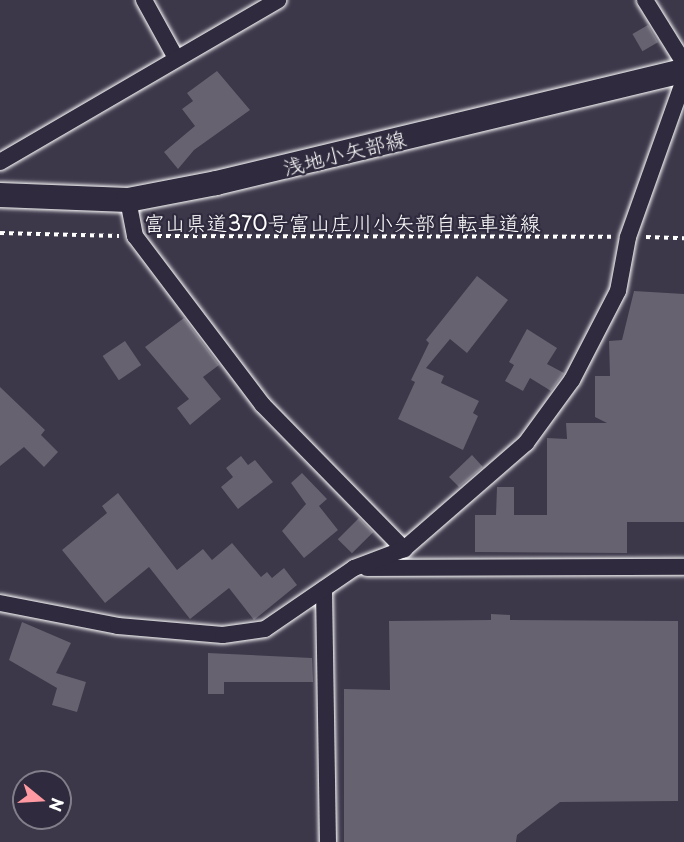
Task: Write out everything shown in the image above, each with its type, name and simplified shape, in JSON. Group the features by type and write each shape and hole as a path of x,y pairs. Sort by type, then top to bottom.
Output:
{"main road":[{"name":"浅地小矢部線","path":"0,195 128,200 216,183 684,71"}],"street":[{"path":"144,0 176,58"},
{"path":"0,162 278,0"},
{"path":"645,0 684,63"},
{"path":"0,603 118,626 223,635 265,629 354,568 404,549 526,443 546,420 618,291 628,237 684,80"},
{"path":"128,200 135,236 263,405 404,549"},
{"path":"354,568 684,567"},
{"path":"324,590 327,842"}],"path":[{"name":"富山県道370号富山庄川小矢部自転車道線","path":"0,233 135,236 684,237"}],"building":[{"path":"648,25 658,42 642,51 632,34"},
{"path":"217,71 250,110 194,150 178,169 164,152 195,126 182,109 193,101 187,93"},
{"path":"477,276 508,300 467,353 450,339 426,368 444,376 441,383 479,401 473,413 478,416 463,450 398,419 415,382 411,380 429,343 426,340"},
{"path":"634,291 684,294 684,522 627,522 627,553 475,552 475,515 496,515 497,487 514,487 514,515 547,515 547,438 567,439 566,423 607,423 595,417 595,376 610,376 609,341 622,340"},
{"path":"184,318 219,365 203,377 221,399 190,425 177,408 189,399 145,347"},
{"path":"527,329 557,348 547,364 564,373 551,391 530,378 523,391 505,381 514,365 509,362"},
{"path":"125,341 141,365 119,380 103,356"},
{"path":"0,387 45,430 41,435 58,452 44,467 24,447 0,466"},
{"path":"472,455 483,467 459,487 449,477"},
{"path":"241,456 248,465 255,460 273,482 238,509 221,487 233,477 226,468"},
{"path":"302,473 327,499 319,506 338,530 304,558 282,531 306,504 291,483"},
{"path":"118,493 177,570 203,549 212,560 232,543 261,577 267,572 272,578 284,568 297,585 254,620 229,588 190,619 149,567 105,603 62,550 107,513 102,506"},
{"path":"359,518 373,532 352,553 338,539"},
{"path":"491,614 510,615 510,620 678,621 678,801 560,802 517,835 516,842 344,842 344,689 390,690 389,621 491,620"},
{"path":"22,622 71,643 56,673 86,682 77,712 52,705 57,688 9,660"},
{"path":"208,653 312,658 313,682 224,682 224,694 208,694"}]}
